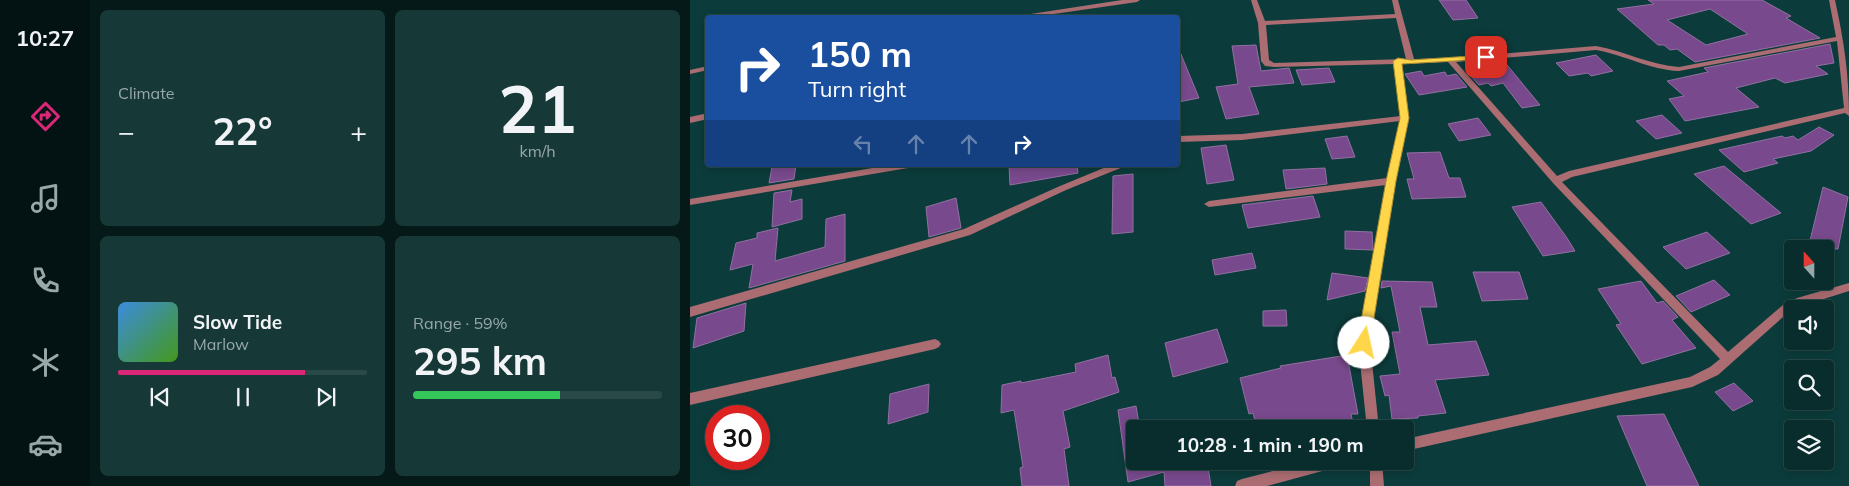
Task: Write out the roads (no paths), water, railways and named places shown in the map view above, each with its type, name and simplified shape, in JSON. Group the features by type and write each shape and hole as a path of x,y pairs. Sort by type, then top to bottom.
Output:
{"street":[{"path":"1030,15 1137,0"},
{"path":"1254,0 1262,23 1265,61 1268,64 1411,62 1596,48 1607,49 1659,68 1678,69 1840,38"},
{"path":"1395,0 1411,62"},
{"path":"1556,181 1569,174 1849,112 1840,38 1832,0"},
{"path":"1262,23 1398,16"},
{"path":"1450,60 1556,181 1728,360"},
{"path":"1372,420 1364,343 1391,181 1404,118 1398,61"},
{"path":"690,72 705,69"},
{"path":"690,120 705,117"},
{"path":"1180,139 1242,137 1404,118"},
{"path":"690,202 896,167"},
{"path":"690,312 967,232 1063,188 1115,167"},
{"path":"1209,204 1391,181"},
{"path":"1414,443 1692,382 1714,371 1787,308 1797,302 1849,288"},
{"path":"690,399 935,344"},
{"path":"1242,486 1303,470"},
{"path":"1376,470 1377,486"}]}
